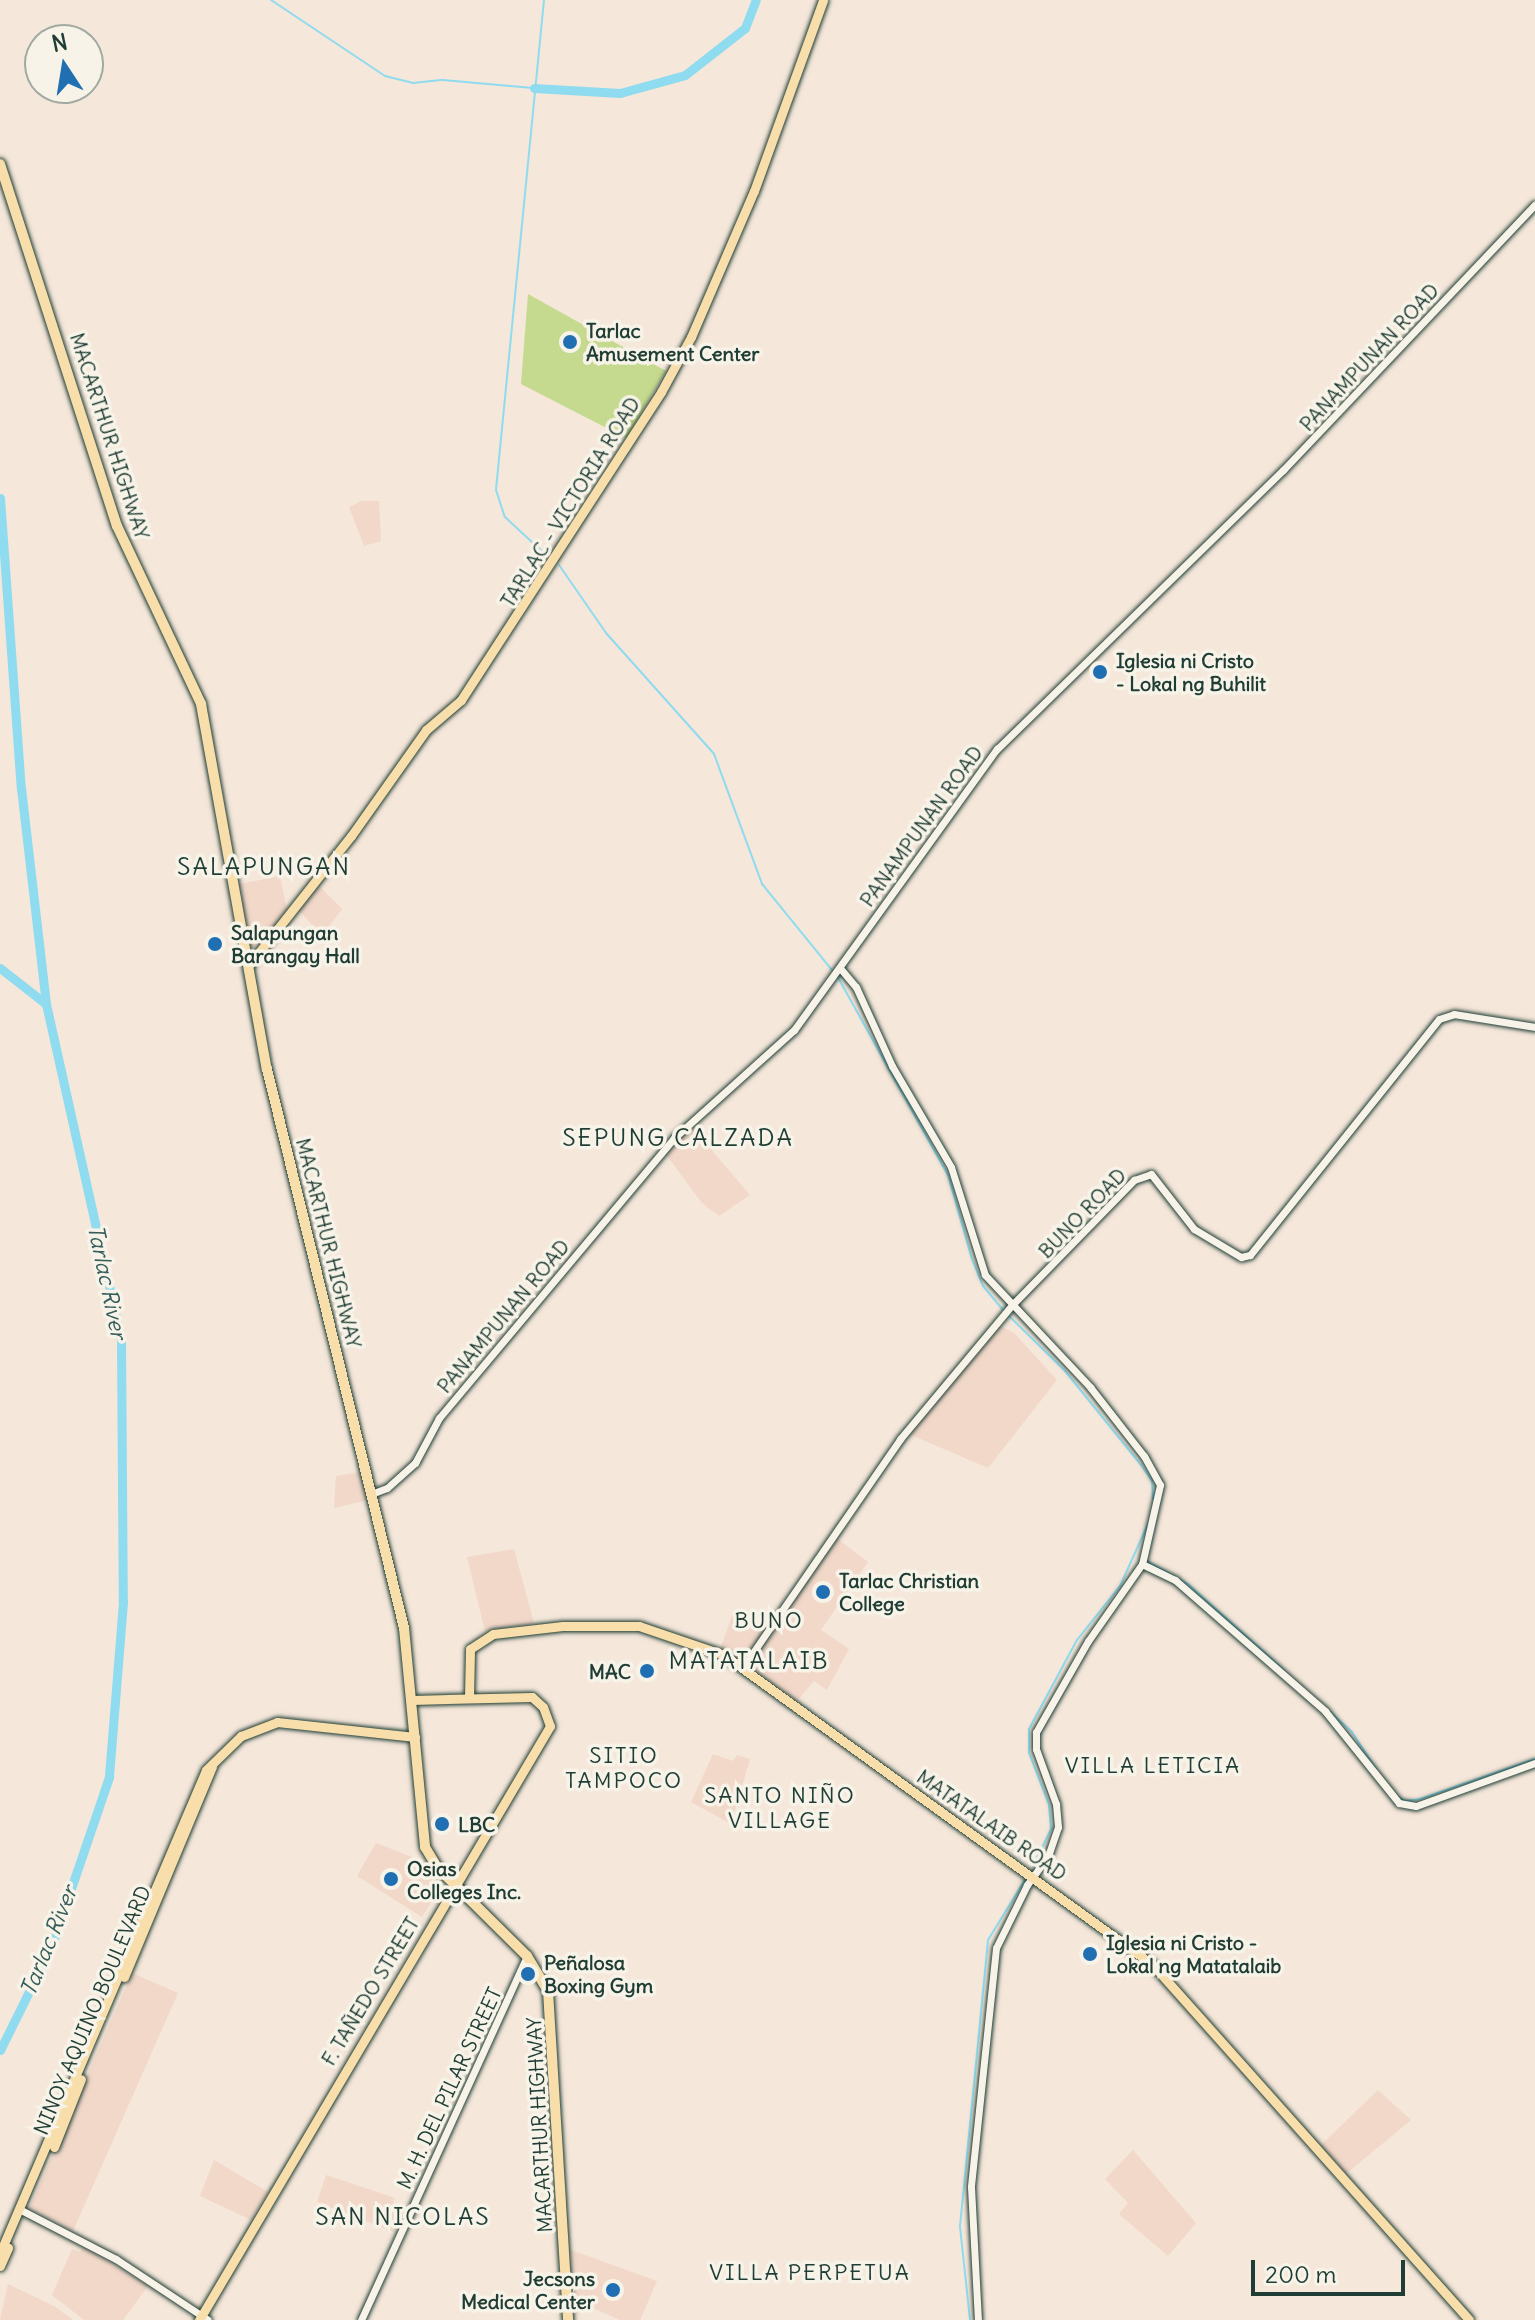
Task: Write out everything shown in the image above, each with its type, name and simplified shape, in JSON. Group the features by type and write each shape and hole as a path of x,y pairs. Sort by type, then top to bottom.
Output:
{"highway":[{"name":"MACARTHUR HIGHWAY","path":"0,164 117,526 201,704 267,1069 404,1628 425,1847 456,1884 527,1956 541,1976 551,2008 568,2320"}],"main road":[{"name":"TARLAC - VICTORIA ROAD","path":"249,965 351,836 426,730 461,700 661,392 691,337 748,204 823,0"},
{"name":"MATATALAIB ROAD","path":"469,1698 470,1649 482,1637 506,1631 597,1625 648,1627 692,1641 743,1667 1033,1876 1164,1975 1469,2320"},
{"name":"F. TAÑEDO STREET","path":"203,2319 550,1726 543,1707 532,1697 469,1698"},
{"path":"412,1700 469,1698"},
{"name":"NINOY AQUINO BOULEVARD","path":"0,2266 204,1774 241,1736 277,1722 415,1737"},
{"name":"NINOY AQUINO BOULEVARD","path":"0,2253 22,2210"}],"street":[{"name":"PANAMPUNAN ROAD","path":"371,1494 411,1468 439,1418 674,1138 780,1046 997,749 1283,470 1535,204"},
{"path":"837,972 856,987 878,1039 951,1167 981,1266 1012,1305 1090,1387 1156,1475 1157,1513 1142,1564 1088,1641 1036,1732 1036,1749 1058,1821 1054,1843 1033,1876 996,1948 971,2187 978,2320"},
{"name":"BUNO ROAD","path":"743,1667 894,1448 1012,1305 1147,1172 1194,1229 1241,1257 1250,1255 1434,1023 1454,1014 1535,1027"},
{"path":"1142,1564 1175,1580 1325,1711 1399,1803 1416,1806 1535,1763"},
{"name":"M. H. DEL PILAR STREET","path":"361,2320 527,1956"},
{"path":"22,2210 116,2259 203,2319"}],"shaded area":[{"path":"362,501 379,501 381,541 364,546 349,507"},
{"path":"280,876 287,911 259,946 251,948 240,884"},
{"path":"318,885 342,909 322,936 299,910"},
{"path":"692,1127 750,1195 719,1216 702,1203 665,1153"},
{"path":"998,1325 1014,1333 1057,1380 988,1468 909,1434"},
{"path":"360,1472 368,1500 334,1508 336,1476"},
{"name":"Tarlac Christian College","path":"835,1537 868,1562 821,1630 849,1649 827,1690 814,1681 797,1701 749,1665"},
{"path":"514,1549 534,1623 485,1631 467,1557"},
{"path":"733,1613 767,1627 746,1661 721,1647"},
{"path":"713,1754 733,1761 737,1755 750,1759 731,1824 691,1802"},
{"name":"Osias Colleges Inc.","path":"376,1843 420,1860 442,1885 422,1917 357,1876"},
{"path":"132,1973 178,1993 73,2231 29,2209"},
{"path":"1378,2090 1411,2120 1346,2174 1321,2145"},
{"path":"1133,2150 1196,2223 1168,2256 1119,2214 1128,2203 1105,2179"},
{"path":"214,2160 268,2192 251,2220 200,2196"},
{"path":"326,2175 395,2198 393,2203 406,2208 394,2232 317,2202"},
{"path":"84,2246 148,2286 123,2320 84,2320 52,2295 72,2249 80,2252"},
{"name":"Jecsons Medical Center","path":"571,2250 657,2281 640,2320 620,2320 573,2299"},
{"path":"8,2284 54,2306 73,2320 0,2320"}],"green space":[{"name":"Tarlac Amusement Center","path":"528,294 666,371 626,438 521,384"}],"waterway":[{"path":"271,0 385,76 413,83 443,80 533,88"},
{"path":"544,0 496,490 505,517 547,556"},
{"path":"534,88 620,93 685,75 745,28 756,0"},
{"name":"Tarlac River","path":"0,498 21,788 46,1004 121,1340 123,1602 109,1777 51,1947 0,2050"},
{"path":"559,565 606,633 714,754 762,884 832,970"},
{"path":"0,968 46,1004"},
{"path":"836,974 948,1175 972,1259 983,1286 1003,1310"},
{"path":"1008,1315 1065,1371 1141,1465 1152,1481 1153,1499"},
{"path":"1033,1866 1051,1829 1049,1805 1029,1753 1029,1729 1077,1640 1120,1586 1148,1524"},
{"path":"1147,1561 1188,1584 1284,1670"},
{"path":"1330,1712 1352,1732 1376,1769"},
{"path":"1397,1796 1405,1801 1420,1799 1535,1759"},
{"path":"970,2320 960,2226 988,1940 1026,1878"}],"place":[{"name":"Tarlac Amusement Center","path":"570,342"},
{"name":"Iglesia ni Cristo - Lokal ng Buhilit","path":"1100,672"},
{"name":"Salapungan Barangay Hall","path":"215,944"},
{"name":"Tarlac Christian College","path":"823,1592"},
{"name":"MAC","path":"647,1671"},
{"name":"LBC","path":"442,1824"},
{"name":"Osias Colleges Inc.","path":"391,1879"},
{"name":"Iglesia ni Cristo - Lokal ng Matatalaib","path":"1090,1954"},
{"name":"Peñalosa Boxing Gym","path":"528,1974"},
{"name":"Jecsons Medical Center","path":"613,2290"}],"district":[{"name":"SALAPUNGAN","path":"264,867"},
{"name":"SEPUNG CALZADA","path":"678,1138"},
{"name":"BUNO","path":"769,1621"},
{"name":"MATATALAIB","path":"749,1661"},
{"name":"VILLA LETICIA","path":"1153,1766"},
{"name":"SITIO TAMPOCO","path":"624,1768"},
{"name":"SANTO NIÑO VILLAGE","path":"780,1808"},
{"name":"SAN NICOLAS","path":"403,2217"},
{"name":"VILLA PERPETUA","path":"810,2273"}]}
